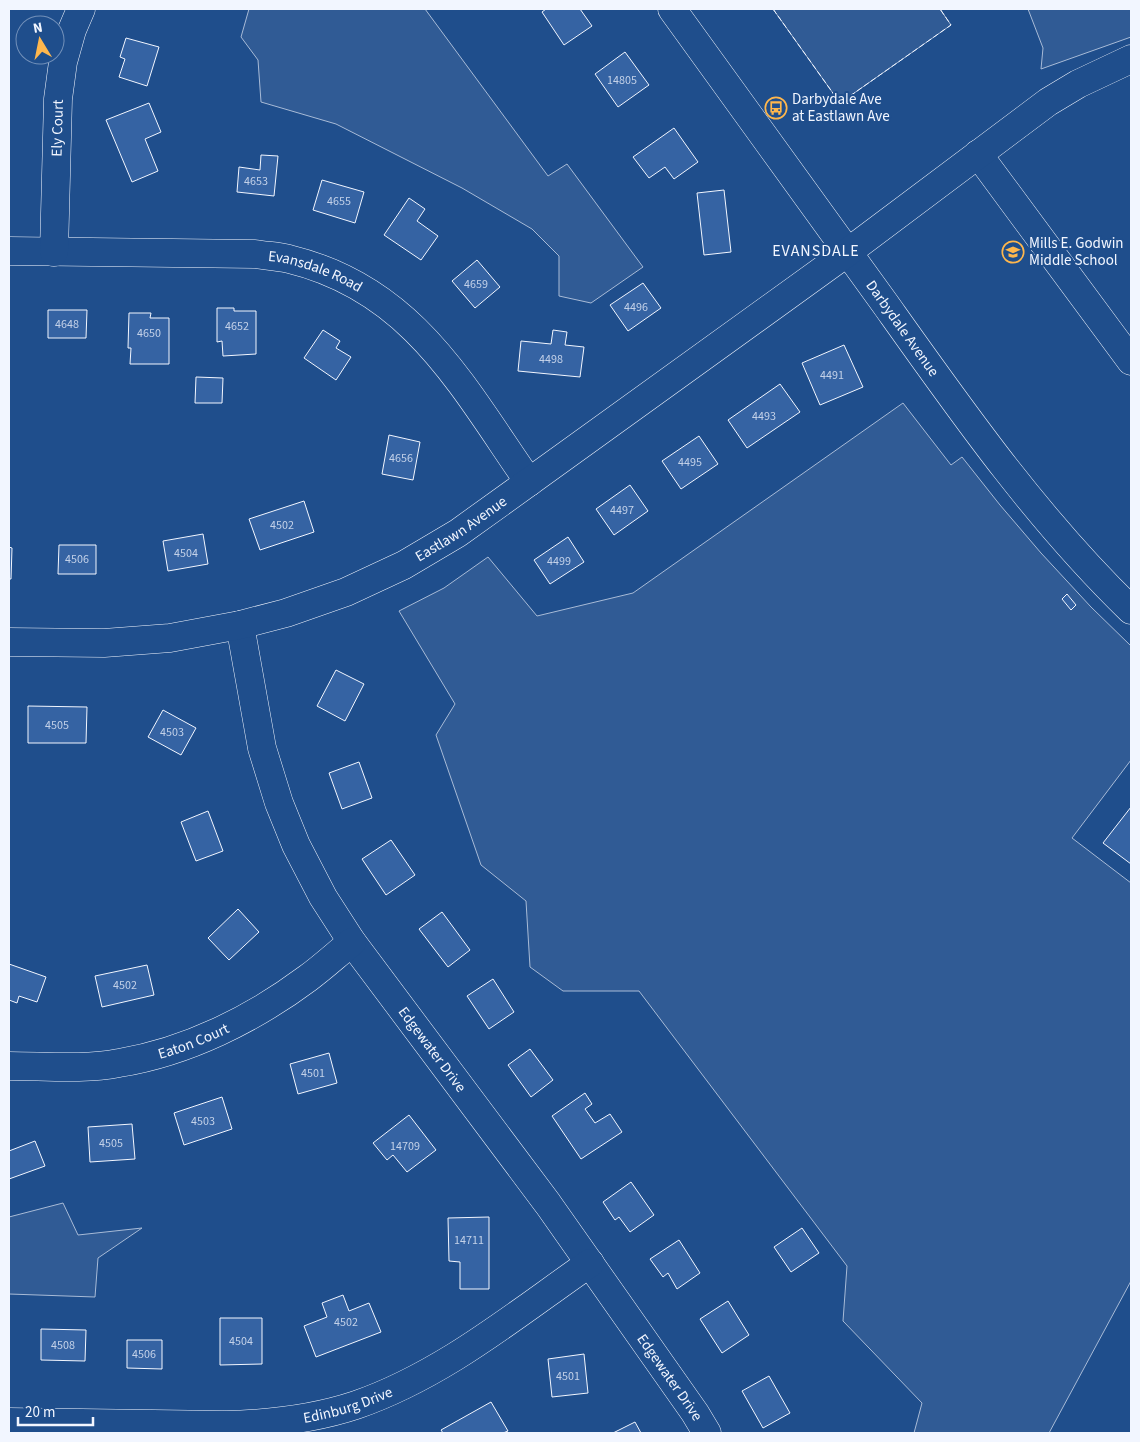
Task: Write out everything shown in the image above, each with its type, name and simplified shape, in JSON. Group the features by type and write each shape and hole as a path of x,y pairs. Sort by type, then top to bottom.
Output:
{"street":[{"name":"Ely Court","path":"54,252 58,99 63,62 81,9"},
{"name":"Darbydale Avenue","path":"672,9 986,444 1043,515 1110,590 1131,610"},
{"name":"Eastlawn Avenue","path":"9,642 104,643 170,638 240,625 286,613 346,592 404,565 458,533 529,482 848,252 1048,102 1078,84 1131,59"},
{"path":"978,154 1131,361"},
{"name":"Evansdale Road","path":"9,251 256,254 311,265 341,277 369,292 395,310 424,337 465,388 529,482"},
{"name":"Edgewater Drive","path":"240,625 262,748 279,803 296,846 323,897 352,942 542,1196 696,1413 707,1433"},
{"name":"Eaton Court","path":"9,1066 108,1065 169,1051 210,1036 260,1009 308,978 352,942"},
{"name":"Edinburg Drive","path":"9,1422 255,1424 306,1417 355,1405 403,1386 448,1362 590,1263"}],"shaded area":[{"path":"249,9 425,9 548,176 567,164 643,267 591,303 559,296 559,256 532,229 462,188 336,124 261,102 258,60 241,37"},
{"path":"773,9 940,9 951,25 840,103"},
{"path":"1028,9 1131,9 1131,37 1041,69 1043,48"},
{"path":"903,403 951,465 962,457 1041,553 1091,607 1131,646 1131,760 1072,838 1131,883 1131,1281 1049,1433 914,1433 922,1403 843,1321 847,1266 639,991 563,991 530,967 526,901 481,865 436,735 455,704 399,611 444,588 488,557 537,616 633,593"},
{"path":"63,1203 78,1235 142,1228 98,1258 95,1297 9,1294 9,1217"}],"building":[{"path":"546,9 580,9 592,26 564,45 542,12"},
{"path":"126,38 159,47 147,86 119,77 125,59 120,57"},
{"path":"625,52 649,85 618,107 595,74"},
{"path":"149,103 161,132 145,139 158,171 132,182 106,120"},
{"path":"674,128 698,162 674,179 665,167 649,178 633,157"},
{"path":"261,155 278,156 274,196 237,192 239,167 260,170"},
{"path":"322,180 364,192 355,223 313,210"},
{"path":"724,190 731,252 704,255 697,193"},
{"path":"409,198 425,209 417,221 438,236 421,260 384,235"},
{"path":"477,260 500,287 475,308 452,281"},
{"path":"643,283 661,308 628,331 610,305"},
{"path":"217,308 234,308 234,311 256,311 256,354 223,356 222,341 217,342"},
{"path":"48,310 87,310 86,338 48,338"},
{"path":"129,313 151,313 150,318 169,318 169,364 130,364 131,348 128,348"},
{"path":"323,330 340,341 336,348 351,357 336,380 304,358"},
{"path":"553,330 567,332 565,345 584,347 580,377 518,371 521,341 551,344"},
{"path":"844,345 863,387 820,405 802,363"},
{"path":"196,377 223,378 222,403 195,403"},
{"path":"780,384 800,412 747,448 728,420"},
{"path":"389,435 420,442 413,480 382,474"},
{"path":"699,436 718,464 681,489 662,461"},
{"path":"630,485 648,511 614,535 596,509"},
{"path":"304,501 314,532 260,550 249,519"},
{"path":"203,534 208,564 168,571 163,541"},
{"path":"568,537 584,562 550,584 534,560"},
{"path":"59,545 96,545 96,574 58,574"},
{"path":"9,547 12,548 11,579 9,579"},
{"path":"1067,594 1076,605 1071,610 1062,599"},
{"path":"336,670 364,684 345,721 317,706"},
{"path":"28,706 87,707 86,743 28,743"},
{"path":"163,710 196,728 181,755 148,737"},
{"path":"359,762 372,798 342,809 329,773"},
{"path":"1131,807 1131,864 1103,843"},
{"path":"208,811 223,851 196,861 181,822"},
{"path":"391,840 415,875 386,895 362,859"},
{"path":"238,909 259,932 229,960 208,938"},
{"path":"442,912 470,950 448,967 419,929"},
{"path":"9,964 46,977 37,1002 19,996 17,1003 9,1000"},
{"path":"147,965 154,995 102,1007 95,976"},
{"path":"493,979 514,1012 489,1029 467,996"},
{"path":"530,1049 553,1080 531,1097 508,1065"},
{"path":"329,1053 337,1083 298,1094 290,1064"},
{"path":"585,1093 592,1104 585,1109 595,1123 610,1114 622,1132 581,1159 552,1116"},
{"path":"222,1097 232,1129 184,1145 174,1113"},
{"path":"409,1115 436,1150 407,1172 393,1155 387,1160 373,1143"},
{"path":"132,1124 135,1159 90,1162 88,1127"},
{"path":"35,1141 45,1166 9,1179 9,1151"},
{"path":"631,1182 654,1215 630,1232 619,1217 615,1220 603,1202"},
{"path":"489,1217 489,1289 460,1289 460,1262 449,1261 448,1218"},
{"path":"802,1228 819,1253 791,1272 774,1247"},
{"path":"679,1240 700,1273 677,1289 668,1273 663,1277 650,1259"},
{"path":"343,1295 349,1311 369,1303 381,1332 316,1357 304,1326 327,1317 322,1303"},
{"path":"728,1301 749,1335 722,1353 700,1319"},
{"path":"220,1318 262,1318 262,1364 220,1365"},
{"path":"41,1329 86,1330 85,1361 41,1360"},
{"path":"127,1340 162,1340 162,1369 127,1368"},
{"path":"584,1354 588,1393 552,1397 548,1359"},
{"path":"769,1376 790,1413 763,1428 742,1391"},
{"path":"491,1402 508,1431 503,1433 443,1433 441,1430"},
{"path":"635,1422 641,1433 613,1433"}],"fence":[{"path":"773,9 840,103 951,25 940,9"}],"place":[{"name":"Darbydale Ave at Eastlawn Ave","path":"776,108"},
{"name":"Mills E. Godwin Middle School","path":"1013,252"}],"district":[{"name":"EVANSDALE","path":"816,250"}]}
